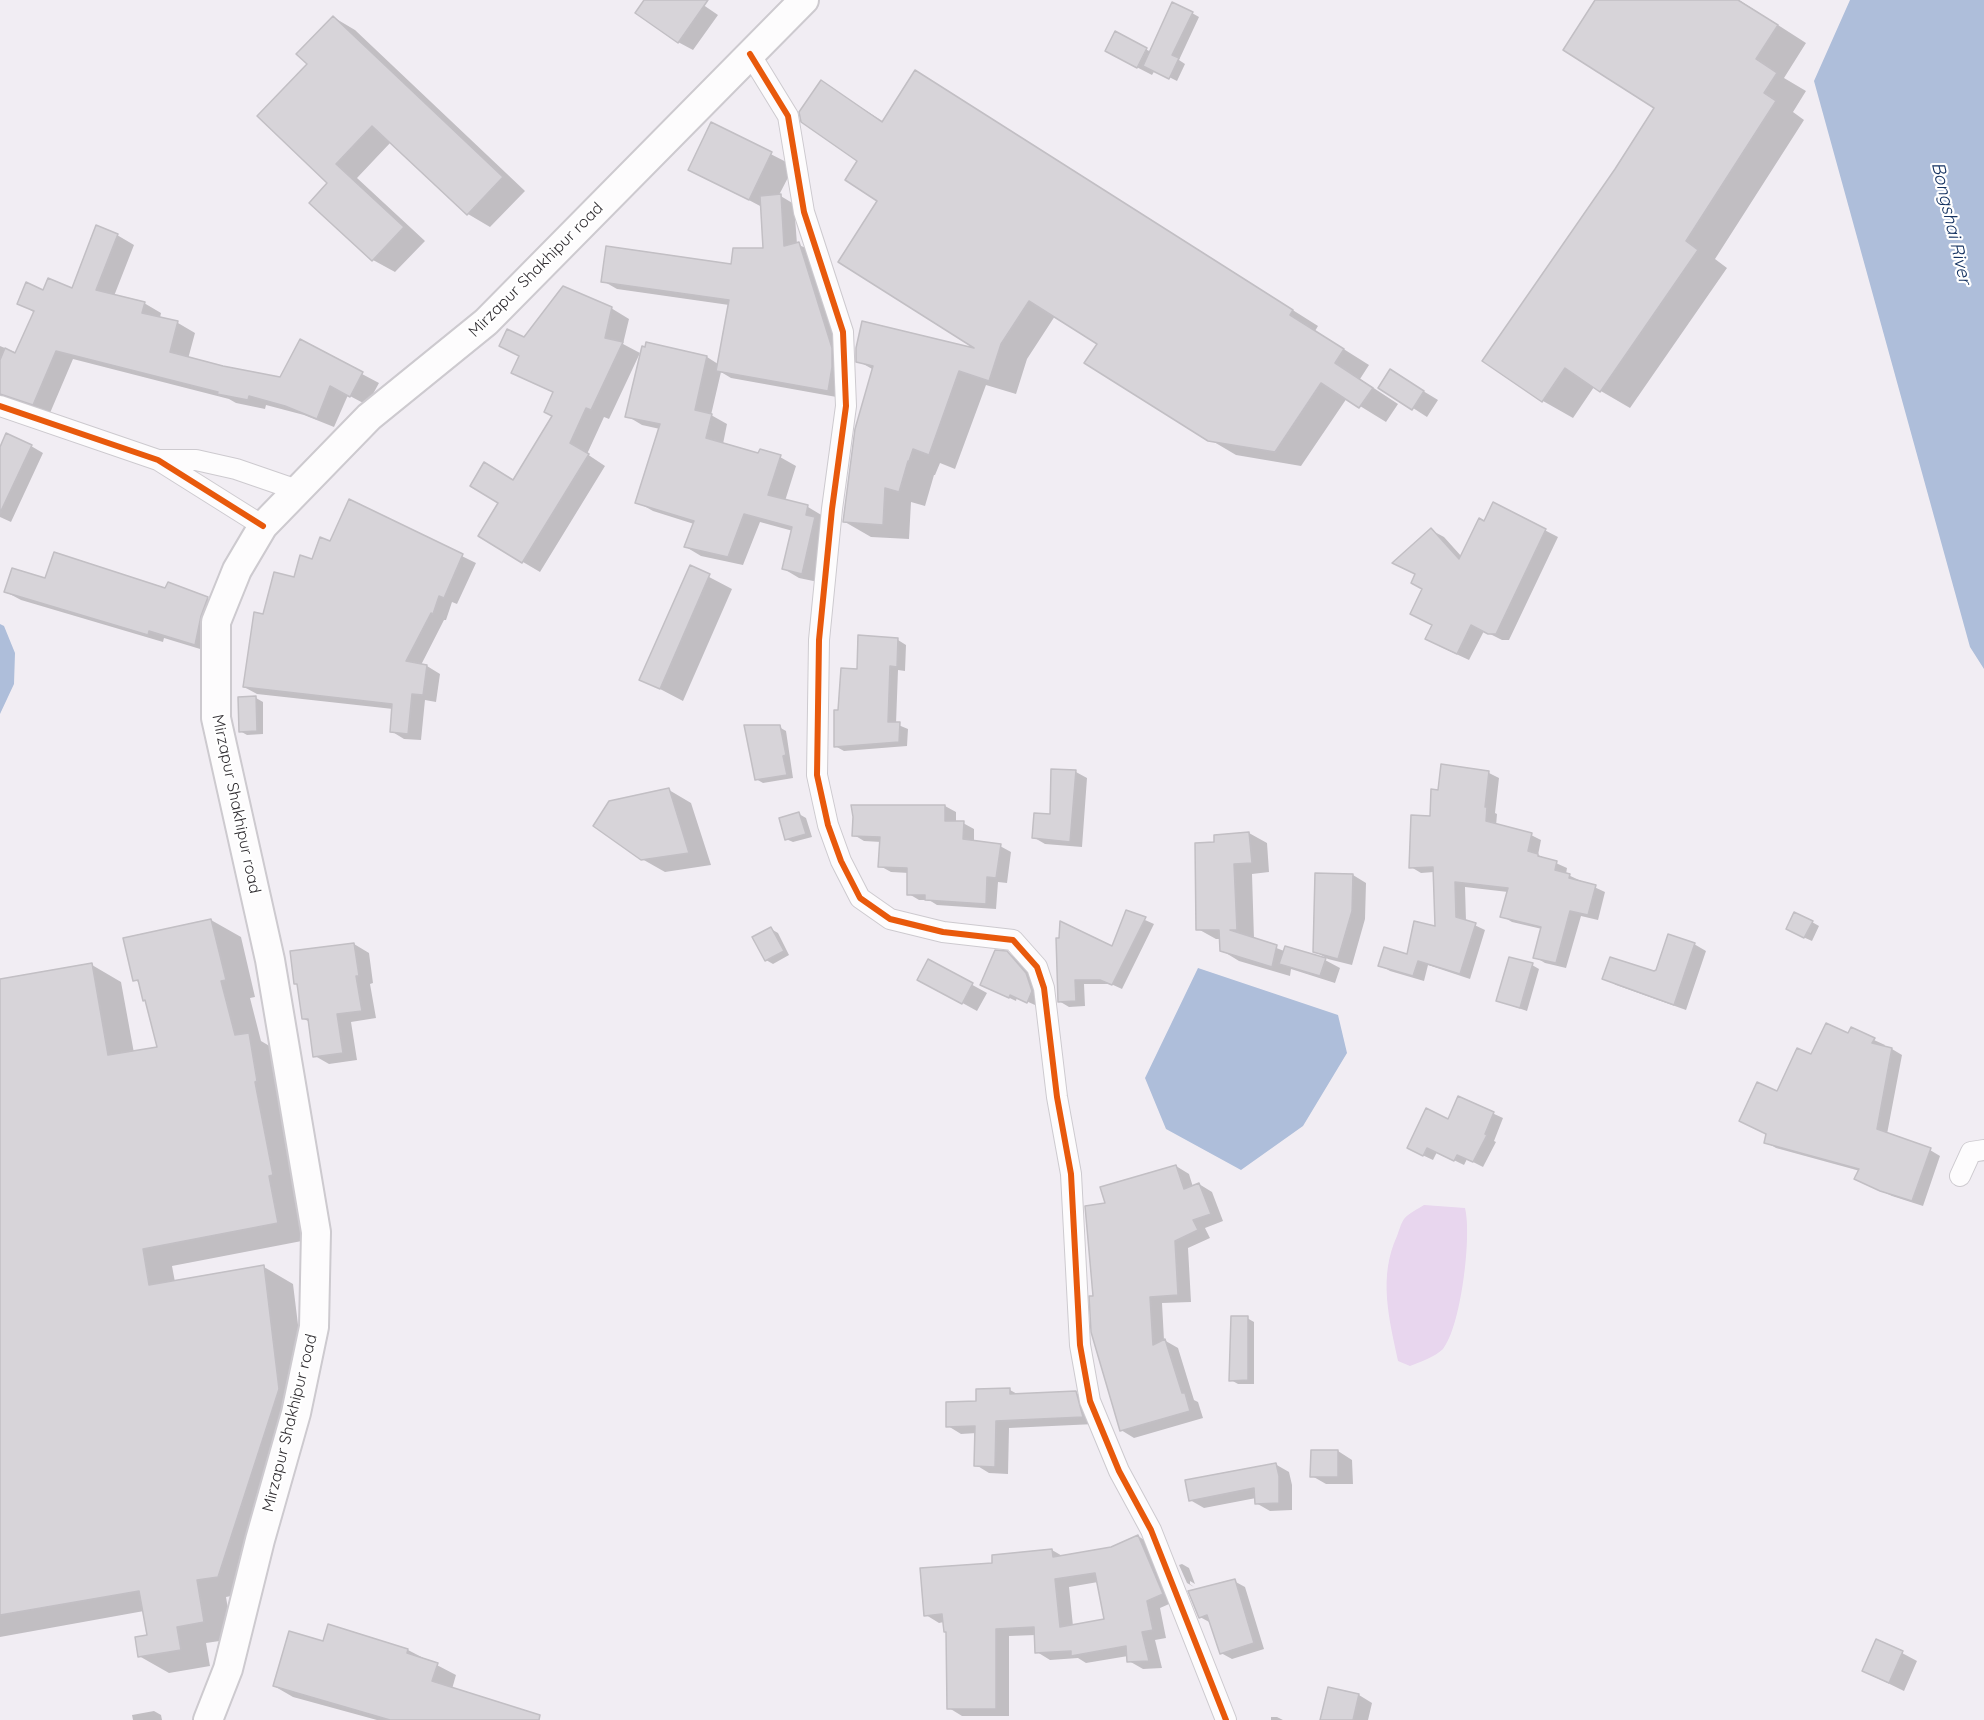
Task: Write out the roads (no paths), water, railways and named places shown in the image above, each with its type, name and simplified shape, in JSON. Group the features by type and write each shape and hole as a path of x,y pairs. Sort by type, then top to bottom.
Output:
{"main road":[{"name":"Mirzapur Shakhipur road","path":"208,1720 228,1669 260,1540 296,1413 314,1327 315,1232 270,960 216,718 216,622 237,570 262,526 369,417 486,322 804,0"}],"street":[{"path":"750,54 788,116 804,212 843,332 846,406 832,509 819,640 817,775 828,825 841,861 860,898 890,919 944,932 1013,939 1037,968 1044,988 1057,1097 1071,1174 1080,1345 1090,1401 1119,1471 1150,1530 1226,1720"},
{"path":"0,406 158,460 262,526"},
{"path":"158,460 196,460 226,467 297,490"},
{"path":"1960,1176 1971,1152 1984,1150"}],"water":[{"name":"Bongshai River","path":"1850,0 1984,0 1984,669 1970,647 1814,81"},
{"path":"0,624 4,626 15,653 14,684 0,714"},
{"path":"1198,968 1338,1015 1347,1053 1303,1126 1241,1170 1166,1129 1145,1078"}]}
